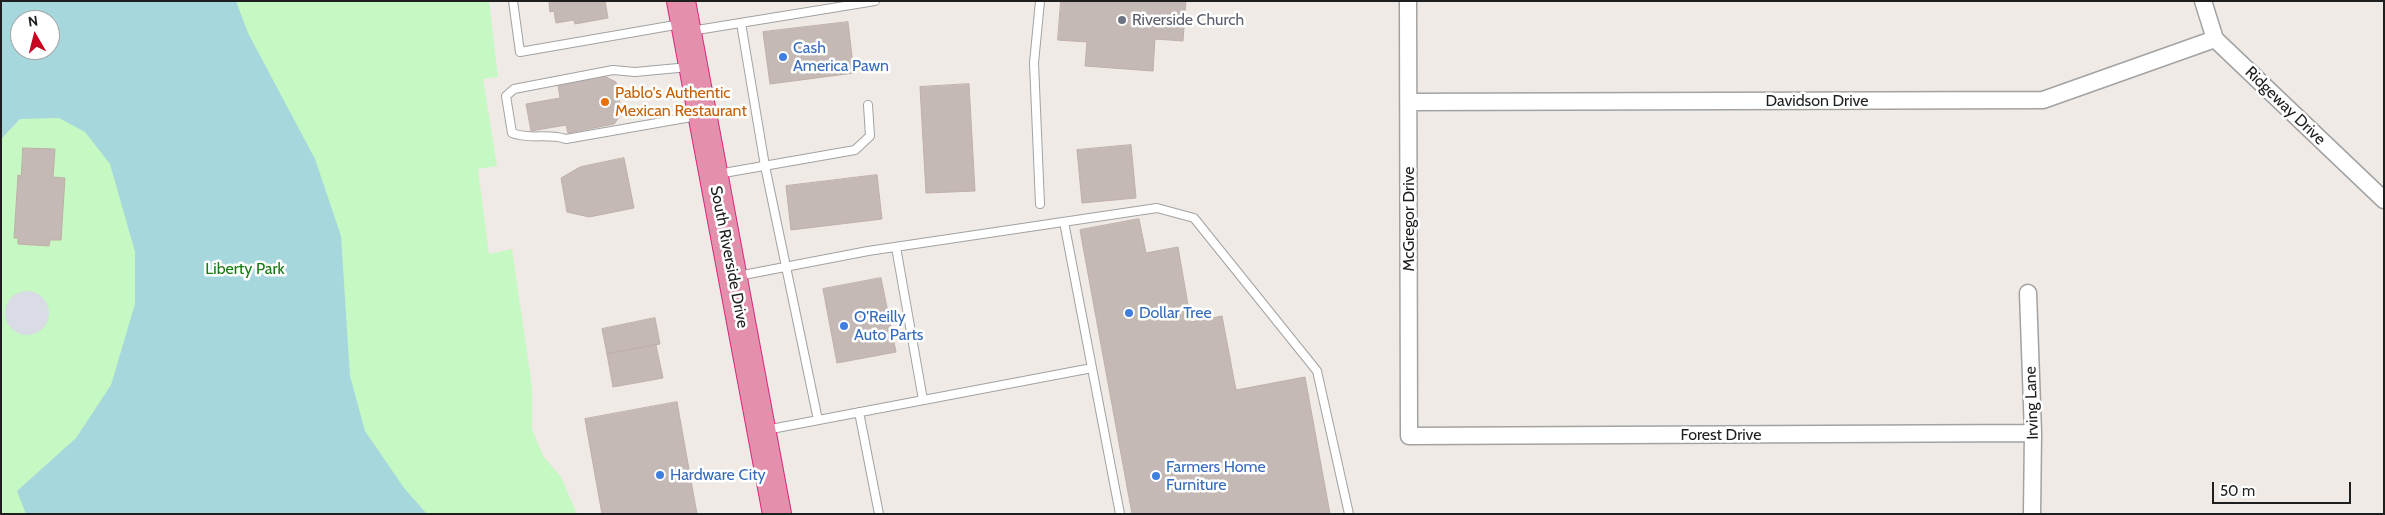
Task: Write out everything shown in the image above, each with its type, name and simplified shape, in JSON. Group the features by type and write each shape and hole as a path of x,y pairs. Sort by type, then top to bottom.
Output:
{"highway":[{"name":"South Riverside Drive","path":"684,19 777,514"}],"street":[{"name":"McGregor Drive","path":"1408,1 1409,436"},
{"name":"Ridgeway Drive","path":"2203,1 2216,40 2384,200"},
{"name":"Davidson Drive","path":"1409,102 2042,100 2216,40"},
{"name":"Irving Lane","path":"2028,293 2033,433 2032,514"},
{"name":"Forest Drive","path":"1409,436 2033,433"}],"lane":[{"path":"513,1 520,52 684,19 740,23 875,1"},
{"path":"1040,1 1034,63 1040,204"},
{"path":"740,23 765,166 818,420"},
{"path":"693,67 635,72 613,70 514,89 506,96 512,133 520,136 554,135 566,139 702,115"},
{"path":"713,174 855,150 870,136 868,105"},
{"path":"733,277 896,247 1158,208 1194,218 1317,371 1349,514"},
{"path":"1064,222 1120,514"},
{"path":"896,247 923,400"},
{"path":"762,431 1092,368"},
{"path":"859,412 878,514"}],"green space":[{"name":"Liberty Park","path":"183,1 489,1 498,77 483,79 497,166 478,169 489,254 512,249 532,387 532,429 543,456 561,477 577,514 1,514 1,139 20,119"}],"shaded area":[{"path":"23,291 31,291 43,297 49,313 43,329 31,335 23,335 11,329 5,317 5,309 11,297"}],"water":[{"path":"1,1 236,1 248,33 315,159 341,236 350,376 365,431 404,488 427,514 26,514 17,491 76,438 111,385 135,304 135,252 110,164 85,132 59,118 20,119 1,139"}],"building":[{"path":"553,1 605,1 608,18 575,24 574,20 556,23 554,11 550,12 549,3"},
{"name":"Riverside Church","path":"1061,1 1186,1 1183,41 1155,39 1153,71 1085,66 1087,42 1058,40"},
{"path":"848,22 854,73 770,84 763,32"},
{"path":"604,76 616,82 622,114 614,124 568,133 566,125 531,131 526,104 560,98 558,85"},
{"path":"969,84 975,191 926,193 920,87"},
{"path":"1131,145 1136,198 1082,203 1077,150"},
{"path":"23,148 55,149 53,177 65,178 61,240 50,240 49,246 18,244 18,238 14,238 18,175 21,176"},
{"path":"624,158 634,208 589,217 567,212 561,178 580,167"},
{"path":"877,175 882,219 791,230 786,186"},
{"path":"1139,219 1146,253 1178,247 1191,322 1222,316 1236,390 1305,377 1330,514 1132,514 1080,230"},
{"path":"881,278 896,352 837,363 823,289"},
{"path":"655,318 660,344 607,354 602,329"},
{"path":"656,345 663,378 613,387 607,354"},
{"path":"677,402 697,514 602,514 585,419"}],"place":[{"name":"Riverside Church","path":"1122,20"},
{"name":"Cash America Pawn","path":"783,57"},
{"name":"Pablo's Authentic Mexican Restaurant","path":"605,102"},
{"name":"Dollar Tree","path":"1129,313"},
{"name":"O'Reilly Auto Parts","path":"844,326"},
{"name":"Hardware City","path":"660,475"},
{"name":"Farmers Home Furniture","path":"1156,476"}]}
